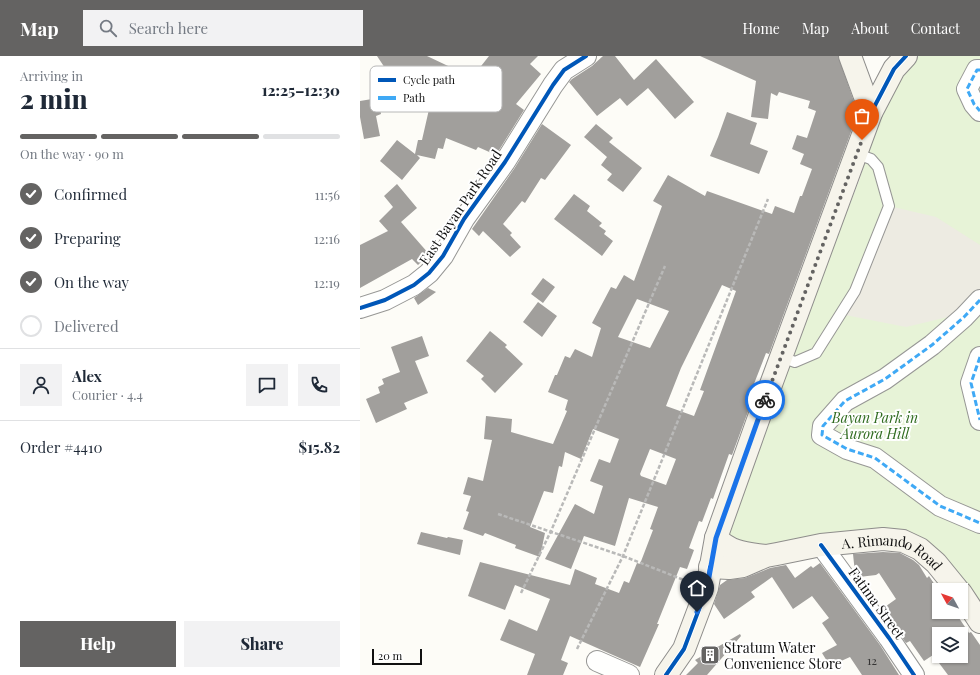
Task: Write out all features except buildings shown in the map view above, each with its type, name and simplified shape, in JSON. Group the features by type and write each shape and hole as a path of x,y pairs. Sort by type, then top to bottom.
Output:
{"main road":[{"path":"850,56 871,113"},
{"path":"666,675 684,649 707,588 716,538 871,113 894,69 906,56"},
{"name":"A. Rimando Road","path":"716,538 735,551 766,556"},
{"name":"A. Rimando Road","path":"710,567 729,568 743,566 766,556 821,546 883,539 903,541 920,550 936,563 952,583"},
{"path":"968,604 980,622"}],"street":[{"name":"East Bayan Park Road","path":"360,308 385,300 414,286 429,273 450,245 464,219 505,162 553,84 564,70 586,56"},
{"path":"980,70 977,70 967,90 974,104 980,111"},
{"path":"980,300 964,317 932,345 885,379 845,401 823,426 822,435 847,449 875,458 940,506 980,522"},
{"path":"980,356 971,383 980,420"},
{"name":"Fatima Street","path":"821,546 889,638 914,675"},
{"path":"597,661 629,675"}],"lane":[{"path":"781,357 795,362 816,353 855,291 889,206 878,167 871,159 857,154"}],"path":[{"path":"577,649 623,556 768,199"},
{"path":"521,594 551,531 665,266"},
{"path":"498,514 623,556 707,588"}],"green space":[{"name":"Bayan Park in Aurora Hill","path":"918,56 980,56 980,604 968,590 968,583 961,583 924,541 765,547 738,542 729,537 723,528 859,181 880,116 901,75"}],"shaded area":[{"path":"889,206 936,217 980,245 980,300 969,312 906,327 840,314"}],"marked path":[{"path":"980,70 977,70 967,89 974,104 980,111"},
{"path":"980,300 964,317 932,345 885,379 845,401 823,426 822,435 847,449 875,458 940,506 980,523"},
{"path":"980,357 971,383 980,420"}],"cycle path":[{"path":"360,308 385,300 414,285 429,273 443,256 464,219 505,162 553,85 564,70 586,56"},
{"path":"871,113 894,69 906,56"},
{"path":"821,545 914,675"},
{"path":"666,675 684,649 707,588 710,567"}],"way so far":[{"path":"765,400 862,140"}],"place":[{"name":"Stratum Water Convenience Store","path":"710,655"}],"route":[{"path":"697,612 707,588 716,538 765,400"}]}
